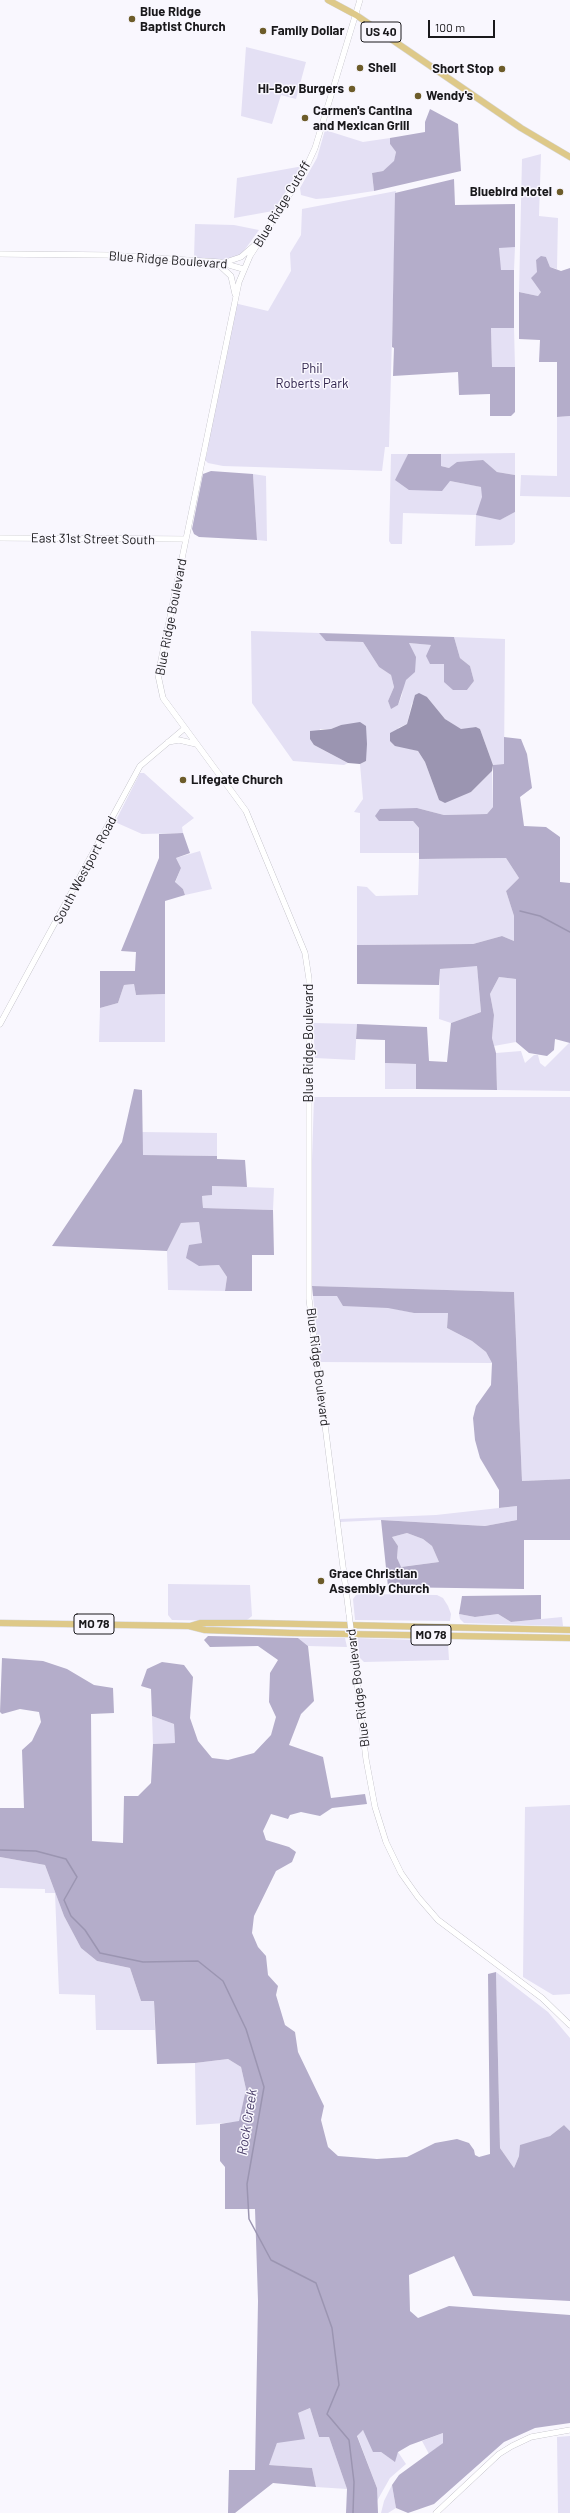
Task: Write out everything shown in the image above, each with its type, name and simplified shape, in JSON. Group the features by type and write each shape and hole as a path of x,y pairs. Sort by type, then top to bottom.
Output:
{"main road":[{"name":"US 40","path":"328,0 356,15 521,128 570,157"},
{"name":"Blue Ridge Cutoff","path":"243,269 304,172 315,148 360,0"},
{"path":"217,262 236,260 259,242"},
{"name":"Blue Ridge Boulevard","path":"0,254 107,255 217,262 243,269 235,299 158,676 163,698 246,811 305,953 309,979 309,1299 366,1759 375,1807 386,1842 401,1873 418,1897 438,1920 542,1998 570,2025"},
{"path":"217,262 231,276 235,299"},
{"name":"East 31st Street South","path":"0,538 186,539"},
{"name":"South Westport Road","path":"0,1024 140,766 185,728"},
{"path":"167,742 179,740 197,744"},
{"name":"MO 78","path":"0,1622 189,1626 204,1630 292,1633 570,1638"},
{"name":"MO 78","path":"189,1626 200,1622 570,1630"},
{"path":"436,2513 499,2454 531,2437 570,2430"}],"green space":[{"path":"246,47 306,62 296,99 281,95 272,124 241,116"},
{"path":"325,130 363,142 390,138 390,144 396,152 394,162 383,171 372,173 374,191 316,199 301,195 300,188 317,158"},
{"path":"541,154 539,216 558,218 557,269 550,267 546,257 536,260 541,292 538,296 519,292 522,159"},
{"path":"303,166 273,211 234,218 237,178"},
{"name":"Phil Roberts Park","path":"396,191 389,447 385,447 382,471 223,466 208,463 205,460 208,449 204,449 234,303 268,311 291,271 290,253 301,235 302,209"},
{"path":"195,224 234,225 259,230 241,255 230,260 194,258"},
{"path":"499,247 515,247 514,270 500,270"},
{"path":"491,328 514,328 515,367 492,367"},
{"path":"570,416 570,497 520,496 521,475 557,476 557,417"},
{"path":"515,453 515,475 497,472 482,460 449,468 441,466 441,454"},
{"path":"391,454 408,454 396,480 450,481 482,487 482,497 499,520 515,512 515,542 512,545 475,546 476,515 403,513 402,544 391,544 389,541"},
{"path":"253,474 266,476 267,541 257,540"},
{"path":"251,631 319,633 327,641 363,642 379,667 391,675 394,687 388,701 391,708 398,705 402,695 409,643 432,645 444,664 467,690 474,681 470,666 460,658 454,637 505,639 504,764 493,765 480,729 476,727 461,730 445,719 427,697 412,703 407,724 398,728 407,748 418,751 425,762 439,800 471,792 492,771 493,807 487,814 444,815 417,808 379,821 413,821 419,828 419,853 360,853 360,813 354,812 363,799 360,764 366,761 366,726 341,725 331,729 320,729 314,745 348,763 344,765 293,761 252,703"},
{"path":"140,773 144,773 194,818 182,827 183,833 142,834 115,822"},
{"path":"200,851 212,889 185,895 183,889 175,883 181,868 176,858"},
{"path":"506,858 519,878 506,891 514,916 514,941 502,936 473,944 357,945 357,886 367,887 376,896 418,895 419,859"},
{"path":"477,965 481,1012 451,1023 439,1019 440,969"},
{"path":"499,977 516,979 516,1042 494,1046 492,1038 494,1015 490,994"},
{"path":"134,984 136,995 165,994 165,1042 99,1042 100,1008 118,1003 124,985"},
{"path":"313,1023 357,1024 355,1060 315,1058"},
{"path":"570,1042 570,1091 497,1090 496,1053 521,1051 525,1063 534,1055 538,1055 540,1063 545,1067"},
{"path":"385,1063 416,1064 416,1089 385,1089"},
{"path":"314,1097 570,1097 570,1479 522,1481 514,1292 308,1286"},
{"path":"141,1132 217,1133 217,1156 143,1155"},
{"path":"212,1186 274,1188 273,1210 203,1208 202,1196 212,1195"},
{"path":"199,1222 202,1243 199,1266 219,1265 227,1277 225,1291 168,1290 167,1251 181,1223"},
{"path":"313,1296 337,1296 414,1313 448,1313 447,1328 472,1341 486,1352 492,1363 320,1362"},
{"path":"517,1506 517,1520 485,1526 381,1520 340,1522 340,1519 436,1515"},
{"path":"407,1533 423,1539 432,1546 439,1562 400,1567 397,1558 398,1546 392,1537"},
{"path":"168,1584 250,1585 252,1616 247,1620 240,1621 172,1620 168,1615"},
{"path":"356,1595 437,1595 443,1598 448,1606 451,1614 450,1621 355,1620 353,1599"},
{"path":"459,1614 475,1617 498,1614 511,1622 562,1617 563,1626 464,1623 460,1619"},
{"path":"298,1638 345,1638 347,1647 308,1646"},
{"path":"357,1638 444,1641 448,1644 449,1660 364,1662 360,1658"},
{"path":"152,1716 174,1724 175,1743 153,1744"},
{"path":"570,1805 570,1994 553,1995 523,1977 525,1807"},
{"path":"0,1857 45,1865 64,1916 81,1948 97,1961 130,1968 141,2001 154,2001 155,2030 96,2030 95,1995 59,1994 55,1893 45,1893 45,1889 0,1888"},
{"path":"496,1972 548,2012 570,2038 570,2131 564,2125 550,2136 536,2141 519,2156 514,2168 500,2148"},
{"path":"228,2059 241,2067 246,2089 239,2122 196,2125 195,2063"},
{"path":"310,2408 319,2437 329,2437 347,2489 316,2487 312,2468 268,2465 277,2443 298,2413"},
{"path":"363,2430 381,2452 394,2461 398,2452 406,2464 390,2478 377,2501 377,2488 357,2435"},
{"path":"443,2433 443,2443 429,2454 422,2441"},
{"path":"570,2436 570,2513 558,2513 557,2437"},
{"path":"392,2485 396,2508 388,2513 381,2513 384,2501"}],"shaded area":[{"path":"430,109 458,124 461,171 374,191 372,173 383,171 394,161 396,152 390,144 390,138 425,132 425,122"},
{"path":"454,179 455,205 515,204 515,247 499,248 501,270 514,270 514,328 491,328 492,367 515,367 515,412 511,416 490,416 490,394 459,395 458,372 393,376 394,348 392,347 395,193"},
{"path":"541,256 546,257 550,267 561,271 570,268 570,416 557,417 557,362 539,362 540,340 519,339 519,292 538,296 541,292 531,278 537,272 536,260"},
{"path":"408,454 441,454 441,466 449,468 457,462 483,460 497,472 515,475 515,512 500,520 476,515 482,497 481,487 450,481 442,491 409,490 395,480"},
{"path":"211,471 253,474 257,540 199,537 194,534 192,529 203,474"},
{"path":"319,633 454,637 460,658 470,666 474,681 467,690 453,690 444,682 444,664 430,664 426,656 431,645 409,643 416,657 415,672 406,680 398,705 391,709 388,701 394,687 391,675 379,667 363,642 326,641"},
{"path":"419,693 427,697 445,719 461,729 476,727 480,729 493,765 492,771 471,792 445,803 439,800 425,762 418,751 395,746 390,741 390,733 407,724 415,695"},
{"path":"360,722 366,726 367,744 366,761 360,764 348,763 314,745 310,739 310,731 331,729 341,725"},
{"path":"504,737 521,739 527,754 532,788 520,797 524,826 546,827 560,837 560,882 570,883 570,1043 555,1039 554,1050 547,1056 529,1053 516,1042 516,979 499,977 490,994 494,1015 492,1038 496,1053 497,1090 416,1089 416,1064 385,1063 385,1040 356,1039 357,1024 427,1027 429,1061 447,1062 451,1023 481,1012 477,966 440,969 439,985 357,984 357,945 473,944 502,936 514,941 514,916 506,891 519,878 506,858 419,859 419,828 413,821 379,821 375,816 380,809 417,808 444,815 487,814 493,807 493,765 504,764"},
{"path":"183,833 190,853 176,858 181,868 175,882 183,889 185,895 165,901 165,994 136,995 134,984 124,985 118,1003 100,1008 100,971 135,971 136,952 121,951 159,858 159,834"},
{"path":"134,1089 142,1090 143,1155 217,1156 217,1159 245,1160 247,1187 212,1186 212,1195 202,1196 203,1208 273,1210 274,1255 252,1255 252,1291 225,1291 227,1277 219,1265 199,1266 186,1258 189,1245 202,1243 199,1222 181,1223 167,1251 52,1246 122,1142"},
{"path":"312,1286 514,1292 522,1481 570,1479 570,1540 524,1540 524,1589 388,1587 381,1520 485,1526 517,1520 517,1506 499,1508 499,1490 480,1458 475,1440 473,1418 476,1406 491,1385 492,1363 486,1352 472,1341 447,1328 448,1313 414,1313 388,1308 343,1306 337,1296 313,1296","holes":["407,1533 423,1539 432,1546 439,1562 401,1567 397,1558 398,1546 392,1537"]},
{"path":"541,1595 541,1619 511,1622 498,1614 475,1617 459,1614 462,1596"},
{"path":"208,1636 298,1638 308,1646 314,1701 301,1714 289,1745 323,1757 331,1798 365,1794 367,1804 332,1808 320,1816 301,1812 290,1815 288,1819 271,1814 263,1831 266,1840 289,1847 296,1852 292,1862 276,1871 254,1916 252,1933 258,1947 266,1956 268,1975 278,1986 276,1995 285,2025 295,2032 298,2052 324,2106 321,2120 328,2147 338,2156 377,2159 407,2157 435,2143 457,2139 469,2143 474,2150 475,2155 479,2157 490,2154 488,1974 496,1972 500,2148 514,2168 519,2156 520,2145 550,2136 564,2125 570,2131 570,2301 473,2296 454,2256 409,2275 410,2311 418,2318 449,2306 570,2315 570,2423 535,2428 504,2442 434,2504 408,2513 396,2508 392,2485 399,2475 443,2443 443,2433 410,2445 398,2452 395,2462 381,2452 373,2452 363,2430 357,2436 377,2488 378,2513 346,2513 347,2489 329,2437 319,2437 310,2408 298,2413 305,2439 277,2443 269,2465 312,2468 316,2487 273,2483 235,2513 228,2513 229,2470 255,2470 258,2301 255,2209 225,2209 225,2167 220,2161 220,2124 239,2121 246,2089 241,2067 228,2059 195,2063 157,2064 154,2001 141,2001 130,1968 97,1961 81,1948 64,1916 45,1865 0,1857 0,1808 24,1808 22,1750 32,1741 41,1722 39,1712 20,1709 2,1714 0,1712 2,1658 43,1661 67,1669 94,1685 113,1688 114,1713 91,1714 92,1841 123,1843 124,1796 138,1796 151,1783 153,1744 175,1743 174,1724 152,1716 151,1689 141,1686 147,1669 162,1662 184,1665 193,1677 190,1718 198,1741 212,1758 228,1760 254,1753 271,1735 276,1717 269,1702 270,1673 278,1660 258,1646 210,1647 204,1640"}],"waterway":[{"path":"520,911 540,916 570,932"},
{"name":"Rock Creek","path":"0,1850 36,1851 66,1859 77,1877 64,1900 71,1916 85,1930 100,1953 143,1962 198,1961 223,1981 246,2029 264,2087 247,2184 249,2219 271,2260 316,2283 332,2328 339,2385 327,2414 349,2440 354,2482 353,2513"}],"place":[{"name":"Blue Ridge Baptist Church","path":"132,19"},
{"name":"Family Dollar","path":"263,31"},
{"name":"Shell","path":"360,68"},
{"name":"Short Stop","path":"502,69"},
{"name":"Hi-Boy Burgers","path":"352,89"},
{"name":"Wendy's","path":"418,96"},
{"name":"Carmen's Cantina and Mexican Grill","path":"305,118"},
{"name":"Bluebird Motel","path":"560,192"},
{"name":"Lifegate Church","path":"183,780"},
{"name":"Grace Christian Assembly Church","path":"321,1581"}]}
